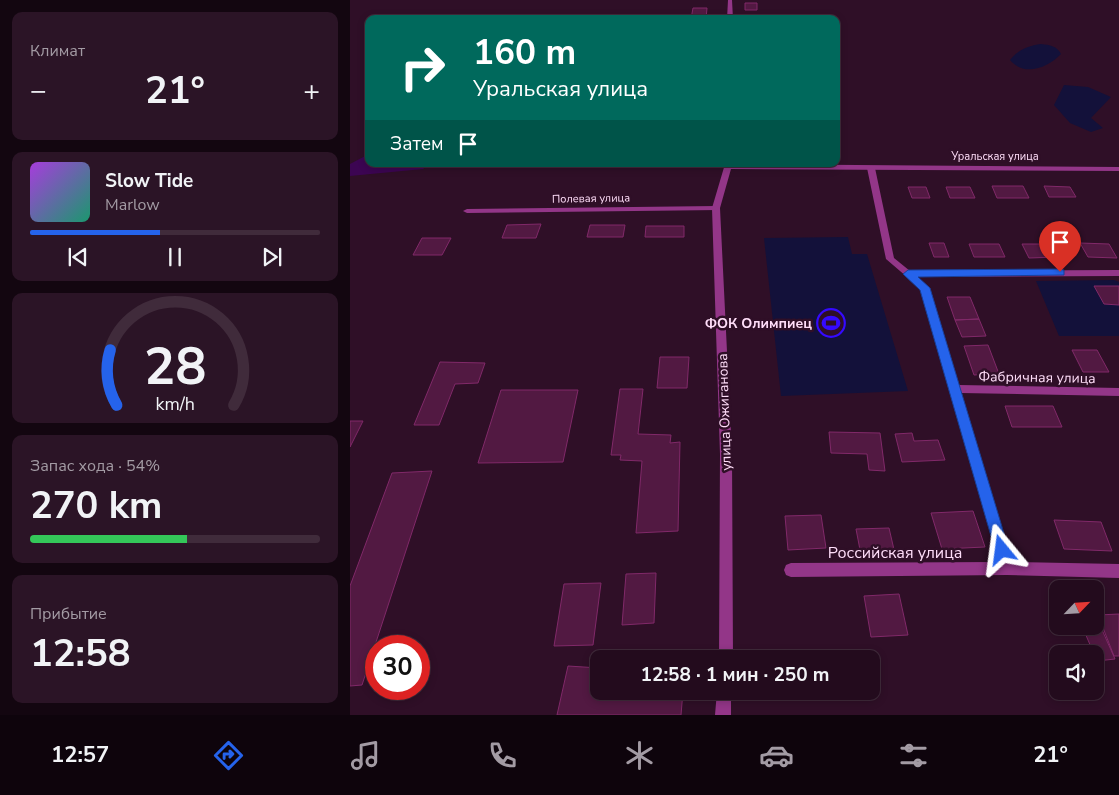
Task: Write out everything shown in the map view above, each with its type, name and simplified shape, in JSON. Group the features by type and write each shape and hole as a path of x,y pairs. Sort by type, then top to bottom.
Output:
{"street":[{"path":"730,0 730,15"},
{"name":"улица Ожиганова","path":"726,650 726,454 716,208 729,167"},
{"name":"Уральская улица","path":"800,167 1119,169"},
{"path":"871,168 890,259 925,288 1007,568"},
{"name":"Полевая улица","path":"467,211 716,208"},
{"path":"908,274 1118,272"},
{"name":"Фабричная улица","path":"955,389 1119,392"},
{"name":"Российская улица","path":"791,570 1007,568 1119,571"},
{"path":"723,715 724,700"}],"shaded area":[{"path":"1041,44 1053,46 1061,54 1050,63 1036,69 1022,68 1010,60 1024,49"},
{"path":"1064,85 1088,87 1111,97 1091,118 1103,128 1091,132 1070,123 1054,105"},
{"path":"365,156 365,167 425,167 423,169 350,176 350,164"},
{"name":"ФОК Олимпиец","path":"848,237 852,254 867,254 908,391 781,396 764,238"},
{"path":"1114,280 1119,282 1119,336 1059,336 1036,281"}],"building":[{"path":"745,3 757,3 757,10 745,10"},
{"path":"693,8 707,8 706,15 692,15"},
{"path":"992,186 1023,186 1029,198 997,198"},
{"path":"1044,186 1070,187 1076,197 1049,197"},
{"path":"908,187 926,187 930,198 912,198"},
{"path":"946,187 970,187 975,198 950,198"},
{"path":"541,224 536,238 502,238 507,225"},
{"path":"590,225 625,225 623,237 587,237"},
{"path":"646,226 684,226 684,237 645,237"},
{"path":"422,238 451,238 442,255 413,255"},
{"path":"929,243 944,243 949,257 934,257"},
{"path":"1080,243 1109,244 1117,258 1088,257"},
{"path":"969,244 999,244 1005,257 974,257"},
{"path":"1022,244 1052,244 1059,257 1029,258"},
{"path":"1094,286 1119,286 1119,305 1104,304"},
{"path":"947,297 970,297 979,319 955,320"},
{"path":"979,319 986,336 962,337 955,320"},
{"path":"988,345 999,374 974,375 964,346"},
{"path":"1072,350 1097,350 1109,372 1083,372"},
{"path":"660,357 689,357 687,388 657,388"},
{"path":"440,362 485,363 478,383 455,384 439,425 414,425"},
{"path":"620,389 643,389 638,434 671,435 670,443 680,442 678,531 636,533 642,461 620,460 621,455 611,455"},
{"path":"501,390 578,390 563,462 478,463"},
{"path":"1005,406 1053,406 1062,427 1012,427"},
{"path":"350,421 363,421 350,447"},
{"path":"829,432 880,433 885,471 869,470 867,454 831,453"},
{"path":"912,433 914,441 938,440 945,460 902,462 895,434"},
{"path":"432,471 378,635 365,635 365,676 362,685 350,686 350,586 392,473"},
{"path":"973,511 985,547 942,549 931,513"},
{"path":"821,515 826,548 788,550 785,516"},
{"path":"1054,520 1101,522 1112,551 1064,549"},
{"path":"889,528 895,554 861,555 856,529"},
{"path":"656,573 654,623 622,625 626,574"},
{"path":"601,583 593,645 554,646 564,584"},
{"path":"899,594 908,635 871,637 864,596"},
{"path":"1119,614 1119,656 1114,656 1104,630 1104,615"},
{"path":"1104,634 1115,659 1104,660 1104,645 1090,645 1086,635"},
{"path":"568,666 590,667 590,700 682,700 681,715 557,715"}],"place":[{"name":"ФОК Олимпиец","path":"831,323"}],"route":[{"path":"1002,550 925,288 908,274 1060,272"}]}
